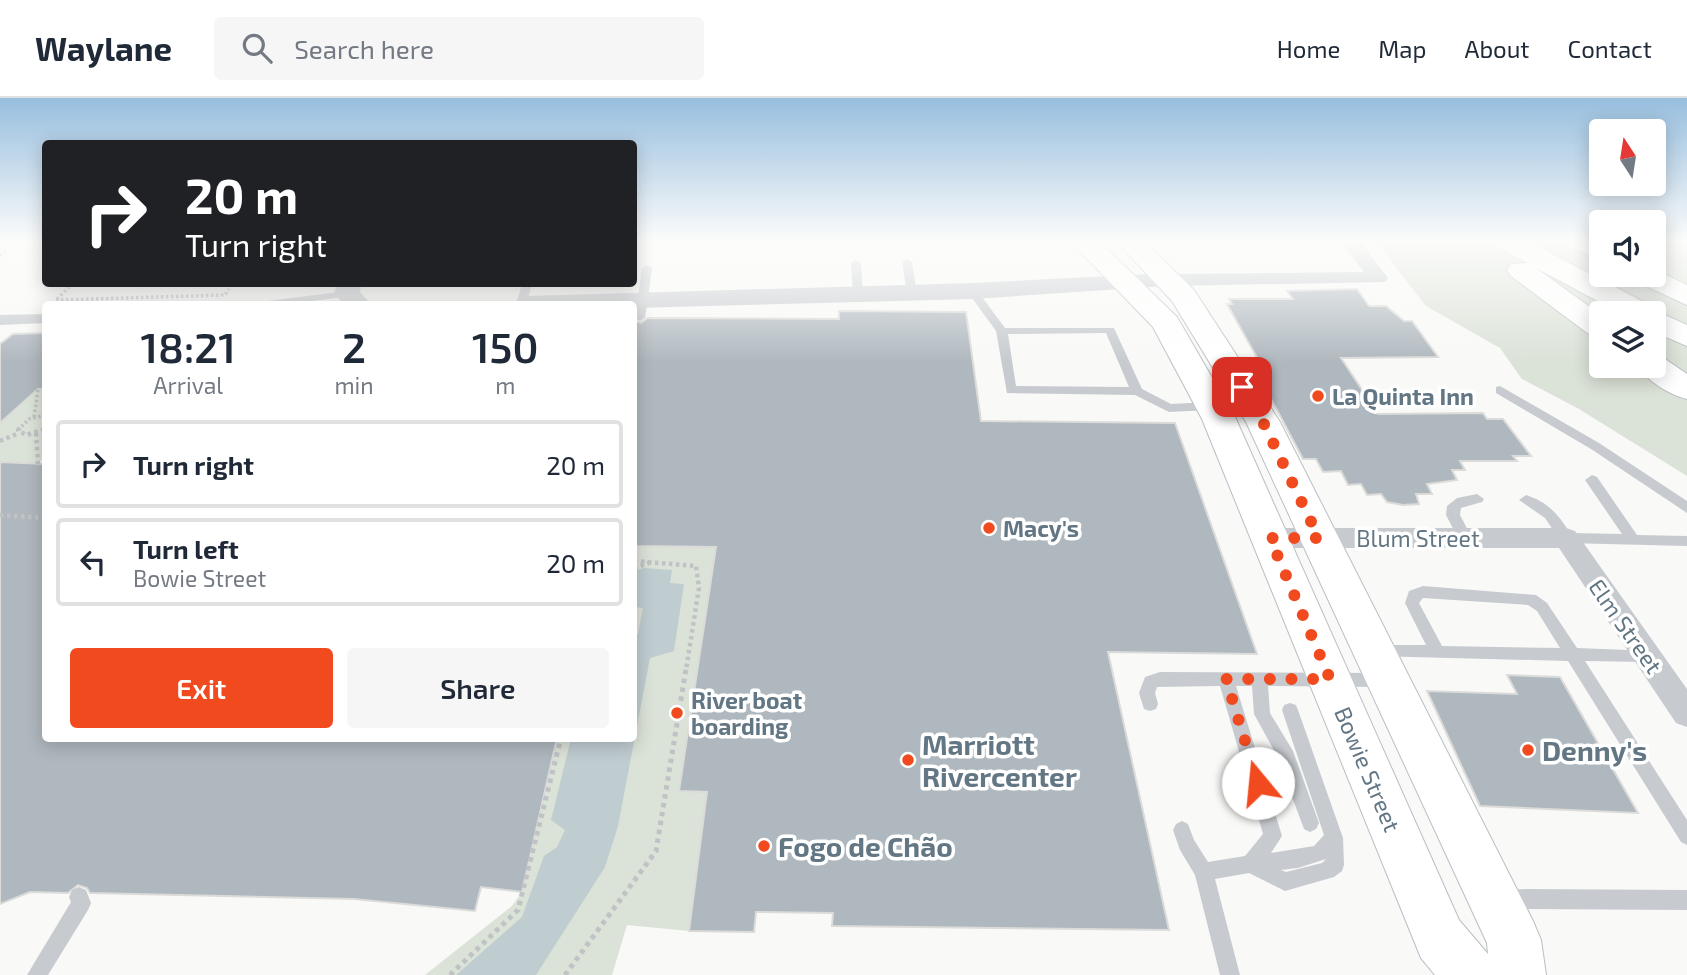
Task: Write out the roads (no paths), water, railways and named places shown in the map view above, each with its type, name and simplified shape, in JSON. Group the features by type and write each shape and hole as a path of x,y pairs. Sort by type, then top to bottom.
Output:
{"main road":[{"name":"Bowie Street","path":"1127,281 1166,323 1212,406 1440,939 1470,975"},
{"path":"1172,281 1214,340 1263,422 1514,940 1518,975"},
{"path":"1537,281 1589,320"},
{"path":"1582,281 1619,301"},
{"path":"1666,285 1687,296"},
{"path":"1666,326 1687,337"},
{"path":"1666,374 1687,389"}],"street":[{"path":"637,310 858,295 1158,281"},
{"path":"0,320 42,318"},
{"name":"Blum Street","path":"1270,538 1566,538"},
{"name":"Elm Street","path":"1566,538 1687,714"}],"lane":[{"path":"640,310 645,281"},
{"path":"857,281 858,295"},
{"path":"910,281 912,293"},
{"path":"972,291 1002,331 1011,390 1137,391 1169,408 1212,406"},
{"path":"293,301 351,294"},
{"path":"1002,331 1110,330 1137,391"},
{"path":"1500,390 1595,446 1687,508"},
{"path":"1592,480 1633,539"},
{"path":"1465,538 1453,515 1454,506 1462,500 1477,499"},
{"path":"1526,500 1541,504 1550,512 1566,538 1687,541"},
{"path":"1437,652 1412,603 1413,595 1423,592 1521,596 1542,607 1687,836"},
{"path":"1150,704 1147,693 1151,682 1160,679 1330,679 1437,652 1647,656"},
{"path":"1226,679 1273,836 1250,864"},
{"path":"1259,679 1262,714 1284,751 1310,823"},
{"path":"1204,873 1250,864 1285,882 1319,873 1335,865 1334,838 1290,710"},
{"path":"1182,830 1186,844 1204,873 1230,975"},
{"path":"37,975 81,904 79,897"},
{"path":"1494,899 1687,901"}],"place":[{"name":"La Quinta Inn","path":"1318,396"},
{"name":"Macy's","path":"989,528"},
{"name":"River boat boarding","path":"677,713"},
{"name":"Denny's","path":"1528,750"},
{"name":"Marriott Rivercenter","path":"908,760"},
{"name":"Fogo de Chão","path":"764,846"}]}
